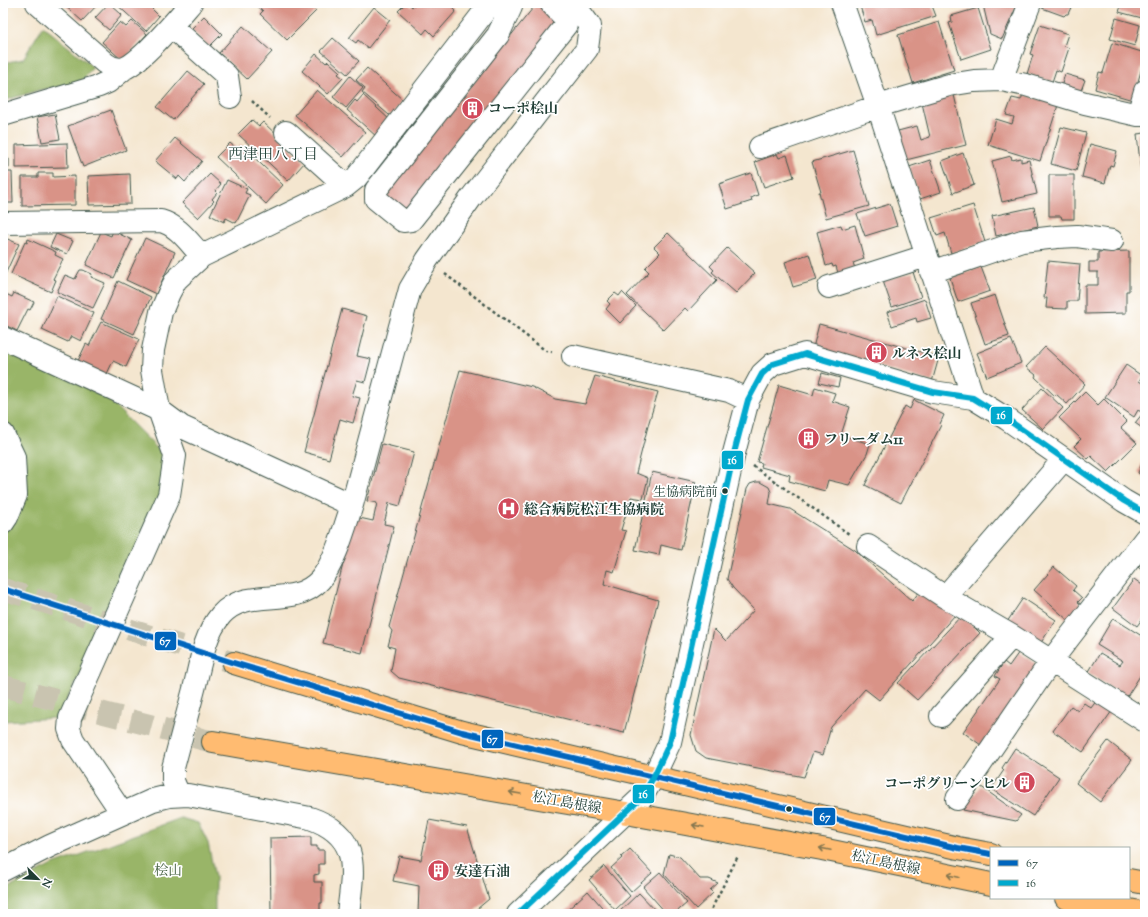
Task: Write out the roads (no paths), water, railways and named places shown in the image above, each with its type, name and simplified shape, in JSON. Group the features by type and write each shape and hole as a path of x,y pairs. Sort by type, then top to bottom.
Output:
{"main road":[{"name":"松江島根線","path":"234,663 462,732 653,778 958,848 990,854"},
{"name":"松江島根線","path":"213,742 822,848 990,884"},
{"path":"1130,880 1145,883"},
{"path":"1071,899 1145,913"}],"street":[{"path":"37,3 105,63 118,69 125,68"},
{"path":"3,115 108,82 144,53 191,3"},
{"path":"122,813 73,740 70,729 70,718 169,495 175,456 159,410 152,370 154,344 161,312 169,293 176,280 202,256 346,186 356,178 491,3"},
{"path":"506,3 511,7 498,35 376,190 376,199 403,222 410,220 566,25 565,18 551,3"},
{"path":"179,795 173,781 173,768 205,646 220,616 239,602 296,595 305,592 321,579 337,549 352,505 410,289 427,260 471,198 587,49 590,26 573,3"},
{"path":"842,3 878,106 973,398"},
{"path":"1001,80 1030,3"},
{"path":"171,26 226,76 240,97"},
{"path":"760,147 878,106 950,85 974,81 1001,80 1026,85 1085,103 1141,115 1145,91"},
{"path":"286,132 346,186"},
{"path":"3,223 161,221 168,223 175,228 202,256"},
{"path":"829,287 1022,241 1077,236 1112,241"},
{"path":"3,338 159,410 182,427 352,505"},
{"path":"518,914 641,798 653,778 670,742 734,453 748,400 762,374 773,364 805,354 933,392 973,398 1007,419 1124,501 1145,513"},
{"path":"573,356 729,391 748,400"},
{"path":"3,434 14,457 16,495 3,523"},
{"path":"946,597 1064,459"},
{"path":"957,799 1051,661 1145,539"},
{"path":"868,546 946,597 1012,636 1145,721"},
{"path":"941,716 1012,636"},
{"path":"3,870 50,846 154,800 179,795 188,795 310,818 322,822 335,830 344,839 350,851 353,868 348,914"}],"tunnel":[{"path":"3,589 234,663"},
{"path":"3,686 213,742"}],"place":[{"name":"コーポ桧山","path":"473,108"},
{"name":"ルネス桧山","path":"876,353"},
{"name":"フリーダム11","path":"809,439"},
{"name":"生協病院前","path":"725,491"},
{"name":"総合病院松江生協病院","path":"508,509"},
{"name":"コーポグリーンヒル","path":"1025,783"},
{"name":"安達石油","path":"438,871"}],"district":[{"name":"西津田八丁目","path":"273,154"}],"park label":[{"name":"桧山","path":"168,870"}]}
